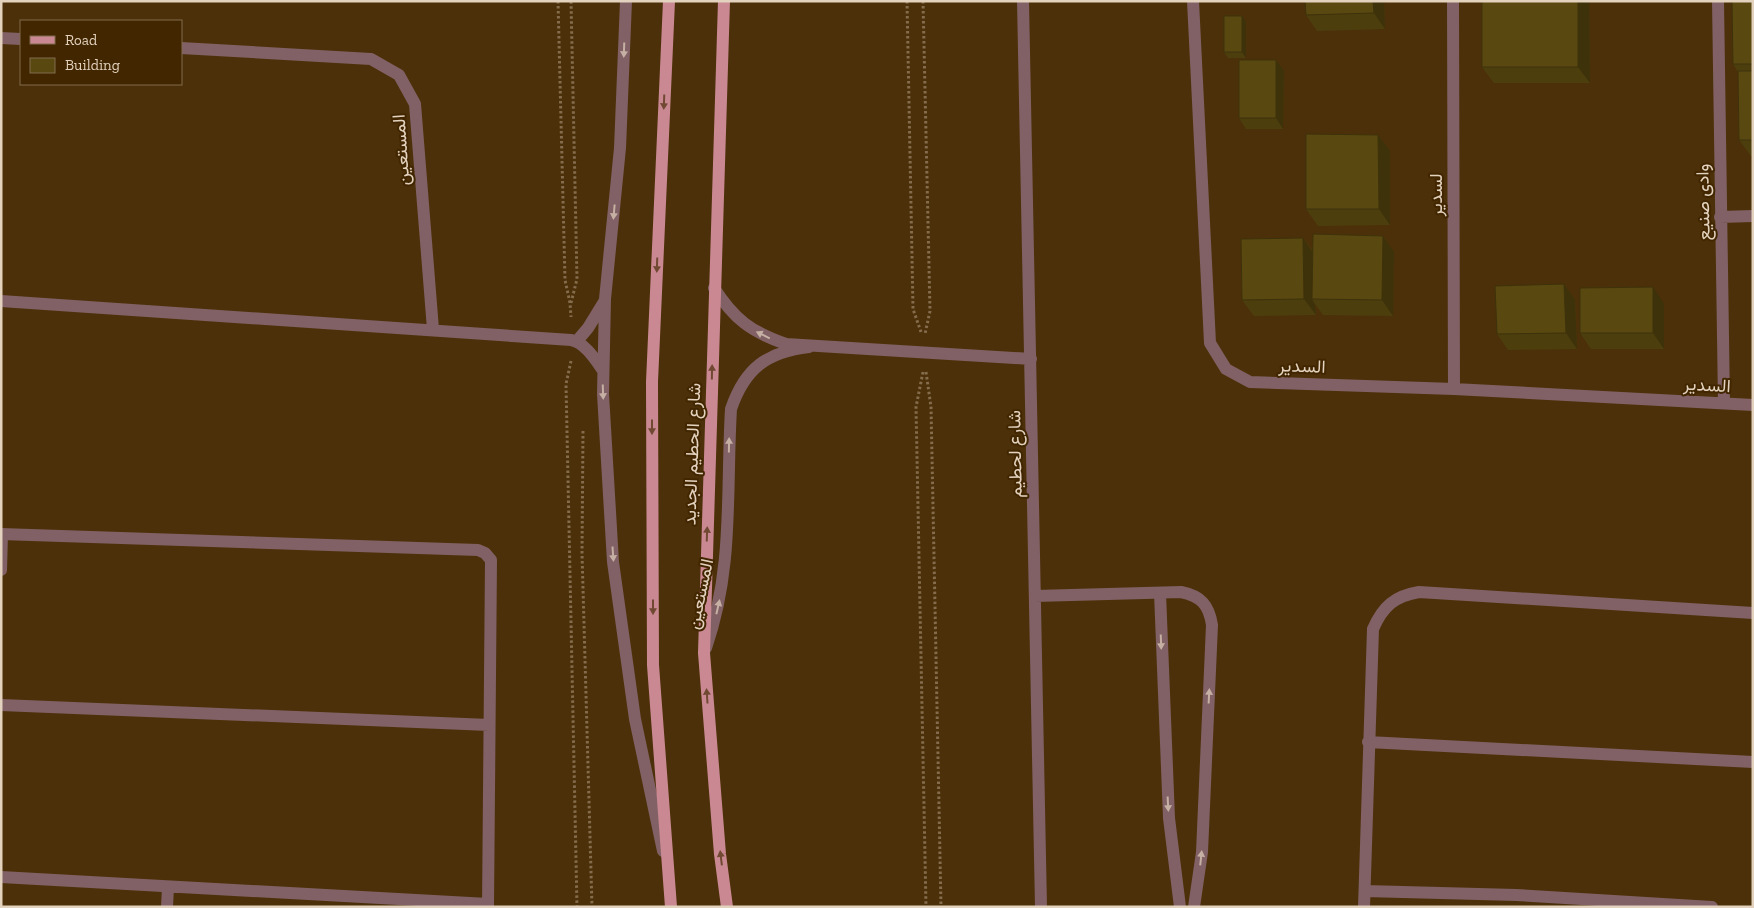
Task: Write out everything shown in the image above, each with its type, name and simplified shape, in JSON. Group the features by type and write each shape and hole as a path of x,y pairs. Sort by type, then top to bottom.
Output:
{"main road":[{"name":"شارع الحطيم الجديد","path":"669,1 652,382 653,665 670,907"},
{"name":"شارع الحطيم الجديد","path":"724,1 704,653 720,854 727,907"}],"street":[{"path":"626,1 620,148 605,299 602,369 613,562 635,719 668,874"},
{"name":"شارع لحطيم","path":"1023,1 1041,907"},
{"name":"السدير","path":"1193,1 1210,343 1226,369 1250,382 1454,389 1753,405"},
{"name":"لسدير","path":"1453,1 1454,389"},
{"name":"وادى صنيع","path":"1718,1 1724,403"},
{"path":"1,38 20,39"},
{"name":"المستعين","path":"182,48 371,59 399,75 415,104 433,329"},
{"path":"1720,217 1753,216"},
{"name":"المستعين","path":"714,288 726,308 743,324 764,336 786,344 809,347 924,351 1031,359"},
{"path":"577,341 588,328 605,299"},
{"path":"1,301 433,329 577,341 594,357 602,369"},
{"name":"المستعين","path":"704,653 715,622 727,558 731,409 738,389 751,371 768,358 788,349 809,347"},
{"path":"1,570 2,534 478,550 485,553 491,560 488,906 1,877"},
{"path":"1364,907 1373,628 1379,614 1389,602 1404,595 1419,592 1753,613"},
{"path":"1160,593 1169,818 1180,907"},
{"path":"1035,596 1194,594 1204,602 1210,612 1212,625 1202,852 1194,907"},
{"path":"1,705 489,725"},
{"path":"1368,742 1753,762"},
{"path":"167,907 168,887"},
{"path":"1365,891 1516,901 1712,907"}],"path":[{"path":"558,1 565,280 570,304 577,279 571,1"},
{"path":"907,1 914,309 917,324 924,337 930,311 923,1"},
{"path":"577,366 571,359 566,384 577,907"},
{"path":"926,907 916,407 924,367 931,407 941,907"},
{"path":"583,428 582,553 592,907"}],"building":[{"path":"1305,1 1373,1 1374,13 1306,15"},
{"path":"1482,1 1578,1 1578,67 1482,67"},
{"path":"1732,1 1753,1 1753,64 1733,64"},
{"path":"1224,16 1242,16 1242,52 1224,52"},
{"path":"1239,60 1276,60 1276,118 1239,118"},
{"path":"1738,71 1753,71 1753,140 1739,140"},
{"path":"1306,134 1378,135 1379,209 1306,209"},
{"path":"1313,234 1383,236 1382,300 1312,299"},
{"path":"1303,238 1304,299 1242,300 1241,239"},
{"path":"1564,284 1566,333 1497,334 1495,286"},
{"path":"1653,287 1653,333 1580,333 1580,288"}]}
